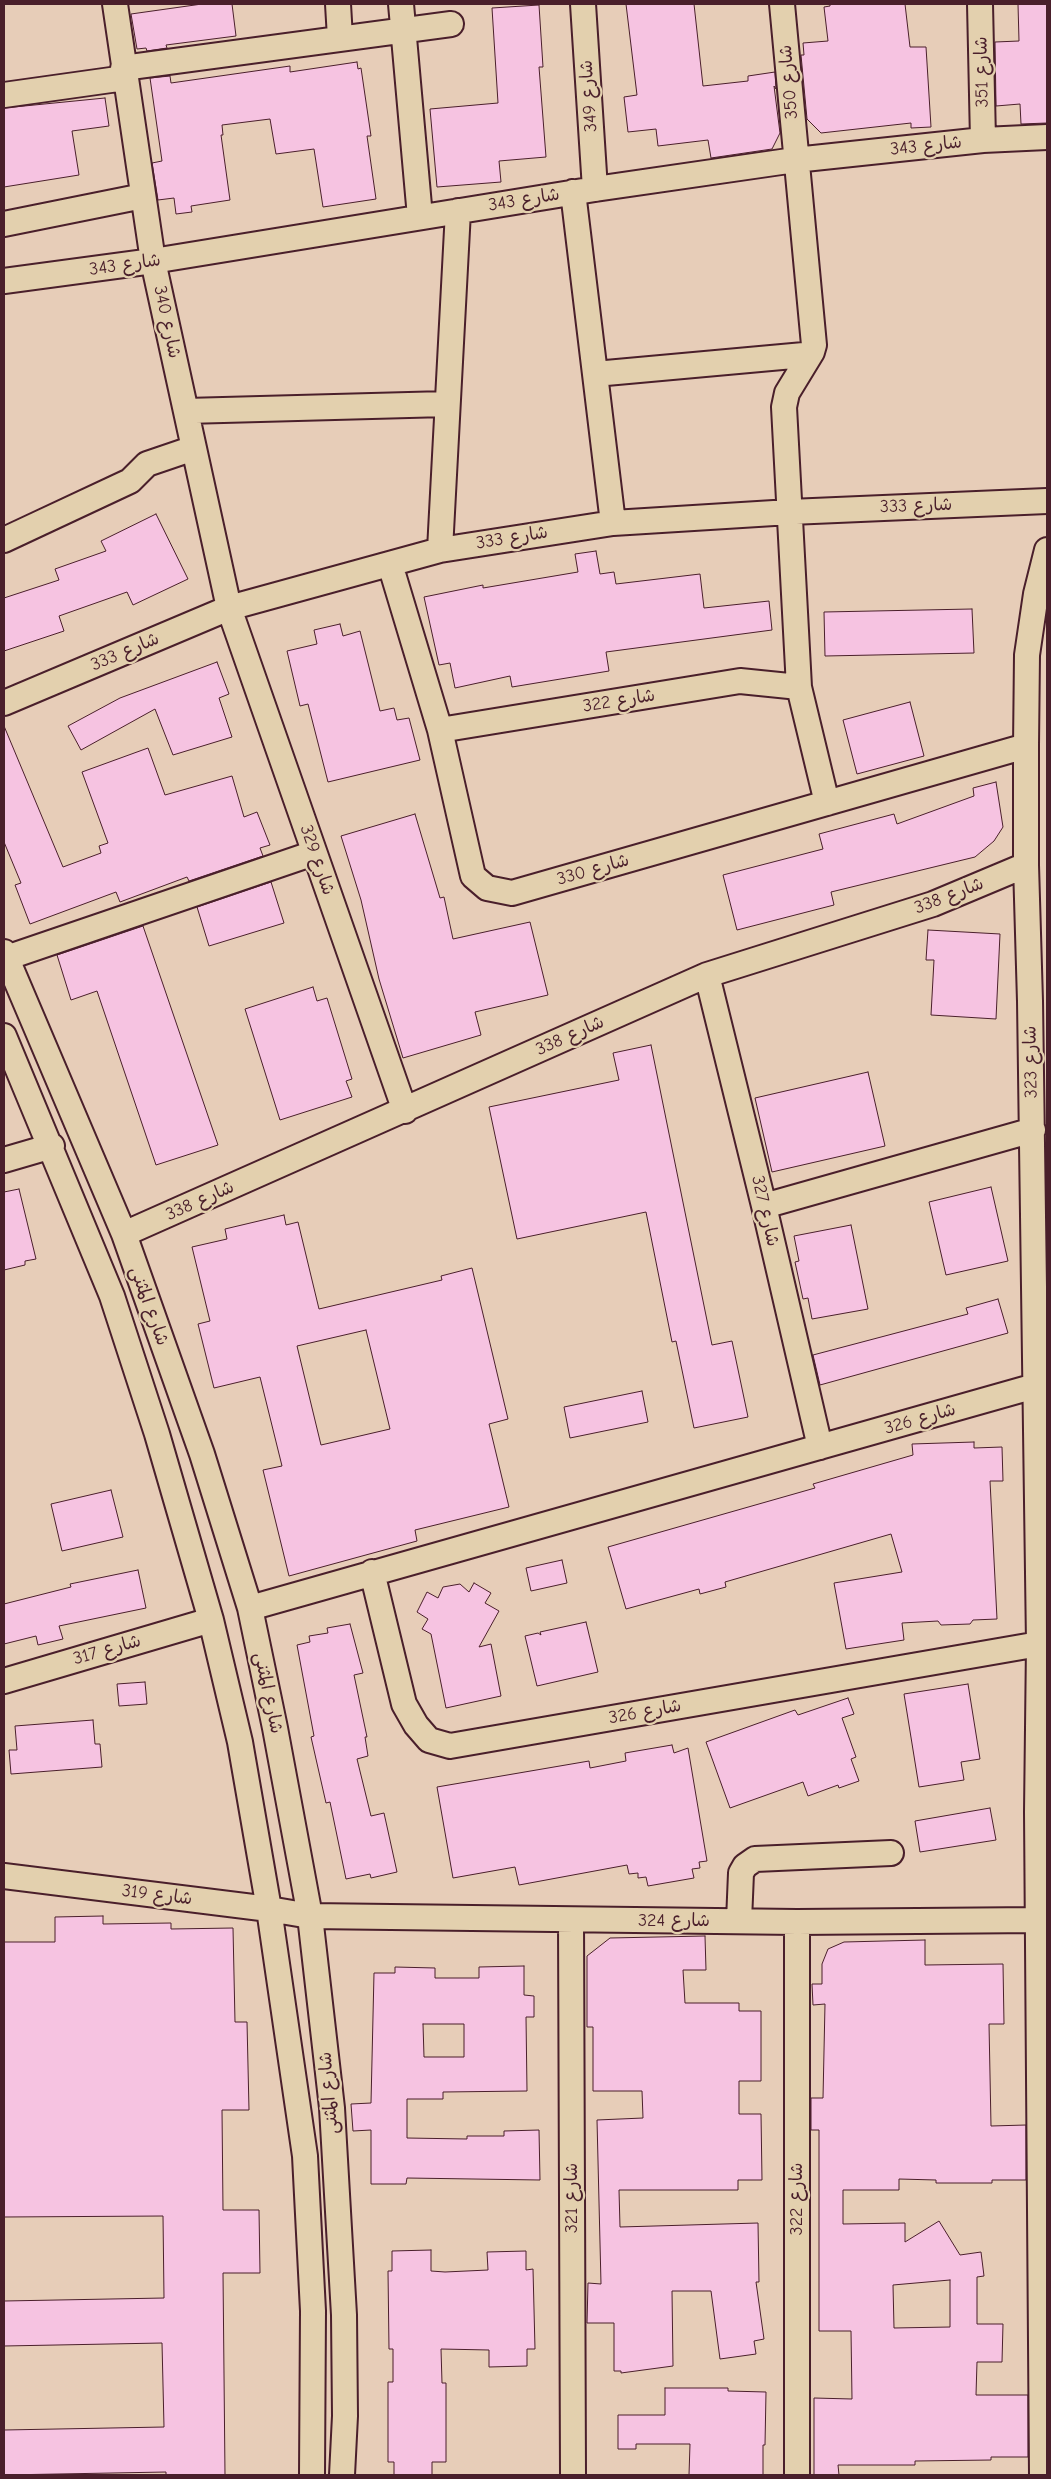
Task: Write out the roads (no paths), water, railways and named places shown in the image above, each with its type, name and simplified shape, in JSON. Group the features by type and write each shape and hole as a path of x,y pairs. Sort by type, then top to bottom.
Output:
{"street":[{"name":"شارع 340","path":"115,4 153,261 229,608"},
{"path":"338,4 340,38"},
{"path":"401,4 420,217"},
{"name":"شارع 349","path":"584,4 584,190 595,374 613,523"},
{"name":"شارع 350","path":"782,4 795,160 814,345 812,352"},
{"name":"شارع 351","path":"980,4 983,140"},
{"path":"4,95 124,73 340,38 451,24"},
{"name":"شارع 343","path":"4,281 153,261 584,190 795,160 983,140 1047,137"},
{"path":"4,224 143,196"},
{"path":"440,550 446,404 458,211"},
{"path":"595,374 804,355 812,352"},
{"path":"812,352 787,393 784,407 799,687 827,803"},
{"path":"186,411 446,404"},
{"path":"4,540 130,481 147,464 194,448"},
{"name":"شارع 333","path":"4,703 229,608 440,550 613,523 790,512 1047,501"},
{"name":"شارع 323","path":"1042,2475 1043,2232 1038,1920 1042,1871 1035,1386 1040,1158 1032,1130 1026,865 1026,746 1028,655 1036,594 1047,550"},
{"name":"شارع 330","path":"390,564 440,730 473,876 487,888 512,893 1026,746"},
{"name":"شارع 329","path":"229,608 405,1111"},
{"name":"شارع 322","path":"440,730 740,681 799,687"},
{"path":"5,955 314,853"},
{"name":"شارع 338","path":"124,1234 405,1111 707,975 932,904 1026,865"},
{"name":"شارع المثنى","path":"5,955 124,1234 202,1454 250,1608 275,1728 310,1916 332,2108 344,2315 345,2416 342,2475"},
{"name":"شارع 327","path":"707,975 764,1206 820,1447"},
{"name":"شارع المثنى","path":"4,1036 52,1146 112,1296 157,1434 211,1620 240,1742 269,1909 305,2156 313,2311 312,2475"},
{"path":"764,1206 1032,1130"},
{"path":"4,1160 52,1146"},
{"name":"شارع 326","path":"250,1608 1035,1386"},
{"name":"شارع 326","path":"372,1572 404,1704 416,1725 429,1740 450,1746 1039,1644"},
{"name":"شارع 317","path":"4,1681 211,1620"},
{"path":"739,1921 740,1873 745,1866 754,1860 891,1853"},
{"name":"شارع 319","path":"4,1876 269,1909 310,1916"},
{"name":"شارع 324","path":"310,1916 797,1922 1038,1920"},
{"name":"شارع 321","path":"571,1920 573,2475"},
{"name":"شارع 322","path":"797,1922 797,2475"}]}
